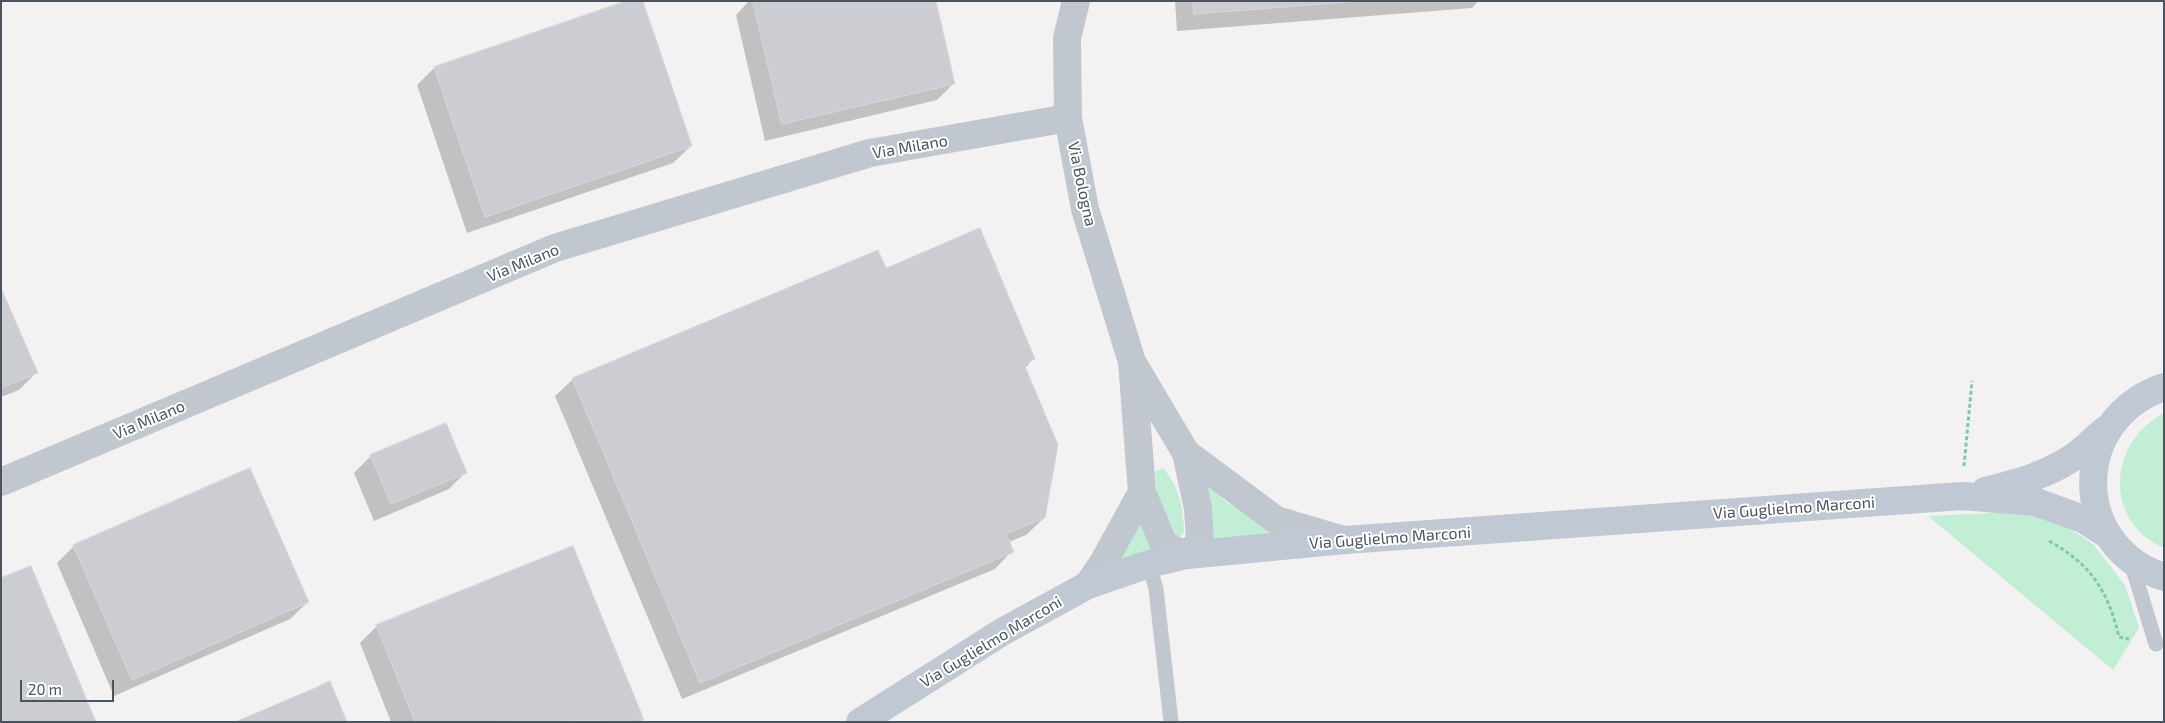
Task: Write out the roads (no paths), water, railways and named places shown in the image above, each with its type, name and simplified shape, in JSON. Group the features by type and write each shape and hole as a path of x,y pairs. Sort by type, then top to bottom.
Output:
{"street":[{"name":"Via Bologna","path":"1076,1 1067,38 1068,118 1085,209 1132,362 1142,492 1164,545 1187,555 1200,542 1198,508 1186,453 1132,362"},
{"name":"Via Milano","path":"1,482 555,248 870,153 1068,118"},
{"path":"2164,387 2149,392 2126,407 2108,427 2097,452 2092,480 2096,508 2108,535 2130,559 2150,572 2164,577"},
{"name":"Via Guglielmo Marconi","path":"1962,496 2026,481 2044,474 2072,458 2108,427"},
{"name":"Via Bologna","path":"1186,453 1276,520 1345,540"},
{"path":"1088,585 1103,563 1142,492"},
{"name":"Via Guglielmo Marconi","path":"860,722 1002,632 1088,585 1149,564 1187,555 1345,540 1962,496 2036,502 2083,518 2108,535"}],"lane":[{"path":"2130,559 2160,638"},
{"path":"1149,564 1156,590 1171,722"}]}
